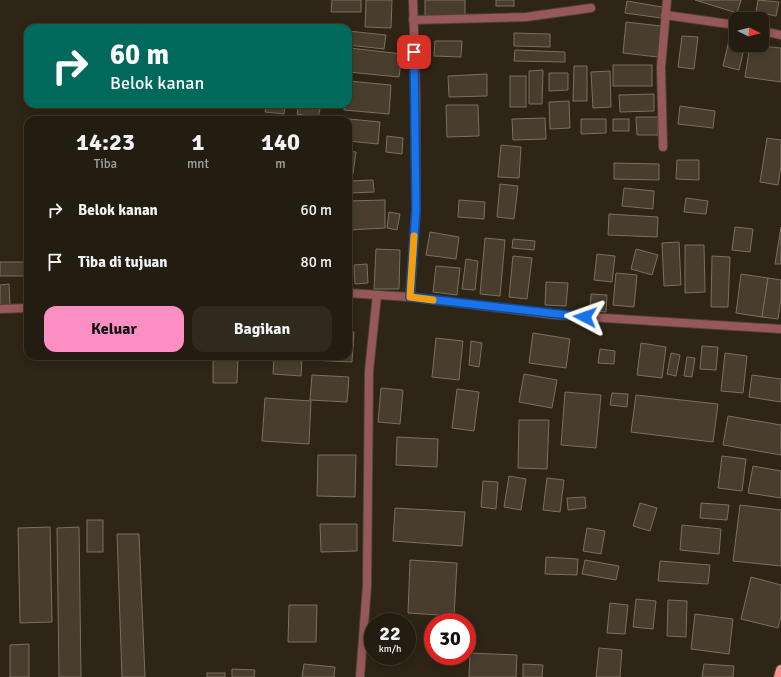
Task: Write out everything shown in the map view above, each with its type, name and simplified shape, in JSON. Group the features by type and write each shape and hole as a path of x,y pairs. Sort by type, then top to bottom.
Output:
{"main road":[{"path":"778,677 781,670"}],"street":[{"path":"410,297 416,210 416,99 413,0"},
{"path":"663,147 661,68 667,0"},
{"path":"413,20 526,17 591,8"},
{"path":"665,15 729,24"},
{"path":"769,32 781,35"},
{"path":"352,293 410,297 556,315 781,329"},
{"path":"360,677 367,586 369,371 377,295"},
{"path":"0,309 24,308"}],"building":[{"path":"332,0 361,0 361,12 331,12"},
{"path":"366,0 392,0 391,28 365,27"},
{"path":"425,0 465,0 465,16 425,16"},
{"path":"496,0 514,0 514,6 496,6"},
{"path":"695,0 741,0 737,12"},
{"path":"758,0 779,2 776,16 769,15 769,12 756,12"},
{"path":"627,1 662,7 661,18 625,13"},
{"path":"626,22 661,26 658,57 623,53"},
{"path":"352,31 386,35 384,49 352,45"},
{"path":"514,33 550,34 550,47 514,46"},
{"path":"682,36 698,37 694,69 678,67"},
{"path":"729,40 729,52 743,52 739,70 723,66"},
{"path":"435,41 462,41 461,57 434,56"},
{"path":"769,47 781,48 781,82 745,77 749,52 769,52"},
{"path":"352,48 402,54 399,77 352,72"},
{"path":"515,50 565,52 565,62 514,61"},
{"path":"613,65 652,65 652,86 613,86"},
{"path":"574,66 587,66 587,101 573,101"},
{"path":"543,70 542,104 529,104 529,71"},
{"path":"610,71 611,107 593,108 591,72"},
{"path":"549,73 568,73 568,90 549,91"},
{"path":"487,74 487,96 449,97 448,76"},
{"path":"510,76 526,76 526,107 510,107"},
{"path":"352,81 391,85 389,114 344,110 344,108 352,108"},
{"path":"654,94 654,111 620,112 619,95"},
{"path":"569,101 570,128 550,129 549,102"},
{"path":"446,105 478,105 479,136 447,137"},
{"path":"680,106 715,111 713,128 678,124"},
{"path":"266,108 285,108 284,114 265,112"},
{"path":"298,108 320,108 318,116 297,114"},
{"path":"636,117 658,117 658,135 637,135"},
{"path":"545,118 546,139 513,140 512,119"},
{"path":"352,119 380,122 378,144 352,141"},
{"path":"581,119 606,119 606,133 581,134"},
{"path":"613,119 629,119 629,131 613,131"},
{"path":"387,136 403,138 402,154 386,152"},
{"path":"767,138 781,140 781,166 778,185 760,182"},
{"path":"501,145 521,147 519,178 498,177"},
{"path":"352,152 356,152 352,174"},
{"path":"677,160 699,160 699,180 676,179"},
{"path":"614,163 659,164 659,180 614,179"},
{"path":"373,180 374,192 352,193 352,181"},
{"path":"500,184 518,186 514,219 497,217"},
{"path":"624,188 654,191 653,209 622,206"},
{"path":"686,198 708,201 706,214 684,212"},
{"path":"385,200 385,228 352,230 352,201"},
{"path":"459,200 485,202 484,219 458,217"},
{"path":"389,212 400,214 397,230 387,228"},
{"path":"609,214 658,217 657,237 608,235"},
{"path":"735,227 753,229 750,252 732,250"},
{"path":"781,227 781,264 775,264"},
{"path":"430,232 459,237 456,259 426,255"},
{"path":"485,238 505,240 500,296 480,294"},
{"path":"513,239 535,241 534,250 512,248"},
{"path":"679,242 681,285 664,286 662,243"},
{"path":"685,245 704,245 705,292 685,293"},
{"path":"376,249 400,250 399,289 374,289"},
{"path":"636,249 658,255 652,275 631,269"},
{"path":"597,254 615,256 612,282 594,280"},
{"path":"513,256 532,258 527,299 509,297"},
{"path":"712,256 730,257 728,307 711,307"},
{"path":"466,259 478,261 475,290 462,289"},
{"path":"0,262 24,262 24,276 0,276"},
{"path":"367,264 368,283 355,284 354,265"},
{"path":"436,266 460,268 457,295 433,292"},
{"path":"616,273 637,275 634,307 613,305"},
{"path":"741,274 768,278 762,317 736,313"},
{"path":"768,278 781,280 781,299 778,319 762,317"},
{"path":"546,282 568,283 566,306 545,305"},
{"path":"9,284 10,307 0,308 0,285"},
{"path":"591,294 607,295 606,312 590,311"},
{"path":"352,332 354,332 352,362 309,360 352,360"},
{"path":"533,333 570,339 566,368 529,363"},
{"path":"436,338 463,341 459,380 432,377"},
{"path":"471,341 482,343 479,367 469,365"},
{"path":"641,343 666,347 662,378 637,375"},
{"path":"702,346 718,347 716,370 700,369"},
{"path":"600,349 615,351 614,364 598,363"},
{"path":"671,353 680,355 676,376 667,374"},
{"path":"725,353 747,356 743,393 721,391"},
{"path":"687,357 695,358 692,377 684,376"},
{"path":"213,360 238,360 237,383 213,383"},
{"path":"274,360 302,360 301,376 273,374"},
{"path":"524,374 557,380 552,408 519,402"},
{"path":"312,375 349,377 347,402 310,400"},
{"path":"752,375 781,379 781,402 749,397"},
{"path":"381,388 403,390 400,424 378,422"},
{"path":"457,389 479,392 474,431 452,428"},
{"path":"565,392 601,395 596,448 561,445"},
{"path":"612,393 628,394 627,407 610,405"},
{"path":"636,395 718,404 713,442 631,432"},
{"path":"265,398 311,401 309,444 262,441"},
{"path":"728,416 781,425 781,455 723,445"},
{"path":"519,420 549,420 547,469 518,468"},
{"path":"397,437 438,439 437,467 396,465"},
{"path":"318,455 356,455 355,497 317,496"},
{"path":"722,456 746,459 742,491 718,488"},
{"path":"753,466 781,471 781,498 748,493"},
{"path":"509,476 526,479 521,510 504,507"},
{"path":"547,478 564,480 560,512 543,510"},
{"path":"483,481 498,482 496,509 481,507"},
{"path":"585,497 586,508 568,510 567,498"},
{"path":"640,503 657,508 650,531 633,526"},
{"path":"701,503 729,505 727,520 700,518"},
{"path":"740,505 781,510 781,566 733,561"},
{"path":"395,508 465,512 462,546 393,541"},
{"path":"87,520 103,520 103,552 87,552"},
{"path":"320,524 357,524 357,551 321,552"},
{"path":"682,525 721,529 719,554 680,550"},
{"path":"50,527 52,622 20,623 18,528"},
{"path":"79,527 81,677 59,677 57,528"},
{"path":"587,528 605,531 601,554 583,551"},
{"path":"117,534 139,534 145,677 122,677"},
{"path":"546,557 578,559 577,575 545,574"},
{"path":"410,560 457,563 454,613 408,613"},
{"path":"585,560 619,566 616,580 582,574"},
{"path":"660,561 710,565 708,584 658,581"},
{"path":"751,577 781,585 781,617 778,628 741,619"},
{"path":"636,599 656,601 653,629 633,627"},
{"path":"668,600 687,601 686,637 667,636"},
{"path":"610,603 628,605 625,634 607,633"},
{"path":"289,605 317,605 316,642 288,642"},
{"path":"695,614 733,619 729,654 691,649"},
{"path":"29,644 29,677 10,677 10,645"},
{"path":"599,648 622,650 620,677 596,677"},
{"path":"476,653 517,655 516,677 469,677 470,665 476,665"},
{"path":"304,664 335,667 334,677 302,677"},
{"path":"523,664 543,665 542,677 523,677"},
{"path":"704,664 734,666 733,677 702,677"},
{"path":"232,669 255,670 254,677 232,677"},
{"path":"207,673 225,673 225,677 207,677"}],"slow traffic":[{"path":"414,236 410,297 433,300"}],"route":[{"path":"414,52 416,99 416,210 410,297 556,315 585,317"}]}
